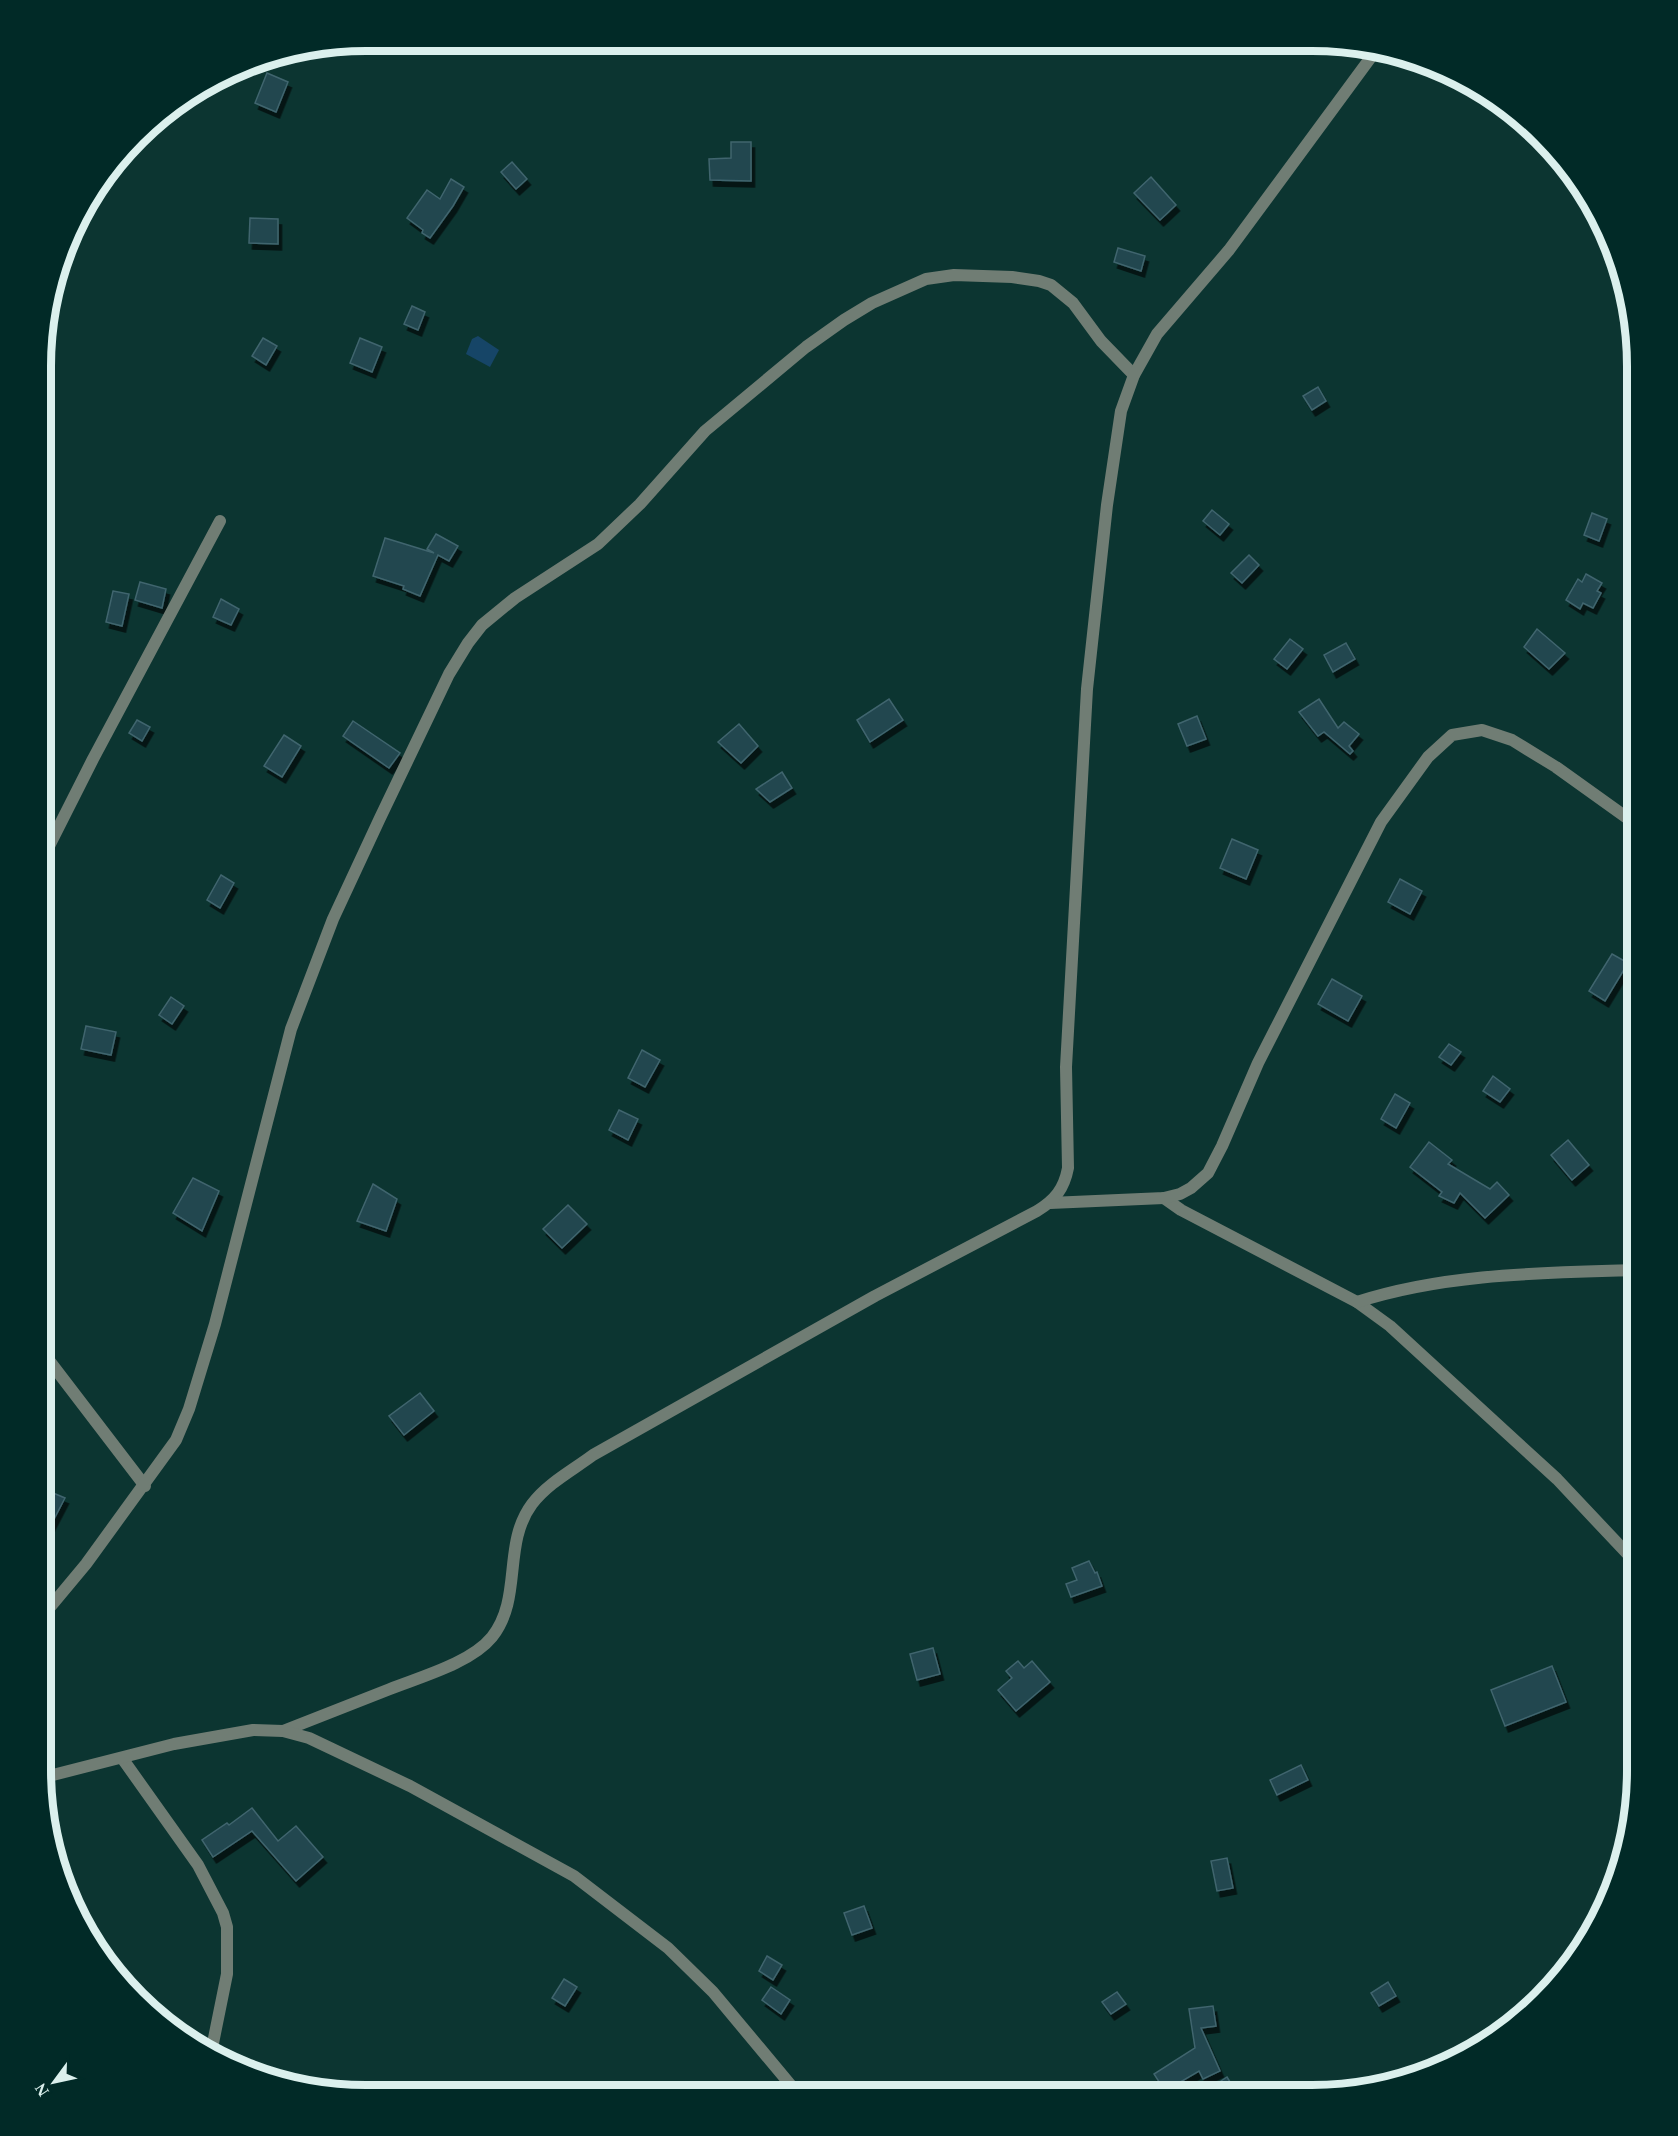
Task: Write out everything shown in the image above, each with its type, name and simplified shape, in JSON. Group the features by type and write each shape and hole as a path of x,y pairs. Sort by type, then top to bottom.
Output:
{"street":[{"path":"1050,1203 1065,1182 1068,1168 1066,1067 1087,689 1100,565 1121,411 1134,375 1157,334 1228,250 1371,57"},
{"path":"51,1606 145,1486 176,1440 189,1409 215,1324 291,1029 333,919 448,674 482,625 515,598 598,544 640,504 705,431 806,347 872,303 926,279 954,275 1012,277 1051,285 1073,303 1101,341 1134,375"},
{"path":"51,842 220,521"},
{"path":"283,1731 440,1669 483,1646 502,1623 508,1605 514,1547 522,1521 533,1502 554,1482 593,1455 866,1301 1050,1203 1164,1198 1180,1194 1191,1188 1208,1173 1258,1063 1381,822 1428,757 1452,735 1482,730 1512,740 1556,767 1627,818"},
{"path":"1164,1198 1181,1210 1358,1302 1390,1326 1557,1479 1627,1553"},
{"path":"1358,1302 1386,1293 1437,1282 1565,1272 1627,1270"},
{"path":"51,1363 145,1486"},
{"path":"51,1776 174,1744 253,1730 283,1731 309,1738 410,1786 574,1876 668,1948 713,1992 791,2085"},
{"path":"122,1758 198,1865 224,1913 227,1927 227,1974 213,2045"}],"water":[{"path":"478,336 499,350 490,367 466,354 472,339"}],"building":[{"path":"267,73 288,82 276,112 255,103"},
{"path":"731,142 751,142 751,181 710,180 709,159 731,158"},
{"path":"512,162 527,179 516,189 501,172"},
{"path":"1151,177 1176,205 1160,220 1134,193"},
{"path":"451,179 464,187 430,238 407,218 427,190 440,199"},
{"path":"250,218 278,219 278,244 249,243"},
{"path":"1118,248 1145,256 1141,271 1114,262"},
{"path":"412,306 425,312 418,330 404,324"},
{"path":"263,338 277,346 266,365 252,356"},
{"path":"360,338 382,347 372,372 350,363"},
{"path":"1318,387 1326,401 1312,410 1303,396"},
{"path":"1212,510 1229,524 1220,535 1203,521"},
{"path":"1592,513 1607,519 1599,541 1584,535"},
{"path":"436,534 458,546 449,561 438,555 420,596 403,589 404,586 373,576 385,538 434,553 427,549"},
{"path":"1249,555 1259,565 1242,583 1231,573"},
{"path":"1586,574 1602,583 1597,591 1601,593 1593,608 1583,603 1580,609 1566,600 1578,579 1582,582"},
{"path":"140,582 166,589 162,608 135,600"},
{"path":"113,591 129,594 122,626 106,622"},
{"path":"221,599 239,609 231,625 213,617"},
{"path":"1537,629 1565,653 1549,669 1524,647"},
{"path":"1290,639 1303,649 1287,669 1274,659"},
{"path":"1346,643 1355,659 1333,672 1324,655"},
{"path":"889,699 903,720 870,742 857,720"},
{"path":"1319,699 1338,728 1344,722 1359,734 1349,746 1353,751 1350,754 1324,732 1318,736 1299,712"},
{"path":"1197,716 1206,739 1187,746 1178,724"},
{"path":"137,720 150,727 142,741 129,733"},
{"path":"353,721 400,753 389,768 343,736"},
{"path":"739,724 758,746 741,763 718,742"},
{"path":"284,735 301,746 282,777 264,766"},
{"path":"782,772 792,788 770,802 756,789"},
{"path":"1232,839 1258,850 1246,879 1220,868"},
{"path":"221,875 234,883 220,908 207,900"},
{"path":"1400,879 1422,891 1410,914 1388,902"},
{"path":"1612,954 1627,962 1605,1001 1589,991"},
{"path":"1332,979 1362,996 1348,1021 1318,1004"},
{"path":"171,997 184,1006 172,1024 159,1015"},
{"path":"86,1026 116,1032 111,1055 81,1049"},
{"path":"1449,1044 1461,1052 1451,1065 1439,1057"},
{"path":"642,1050 660,1060 645,1087 628,1078"},
{"path":"1493,1076 1510,1089 1500,1102 1483,1091"},
{"path":"1395,1094 1410,1103 1396,1128 1381,1119"},
{"path":"619,1110 638,1119 628,1140 609,1130"},
{"path":"1568,1140 1589,1165 1572,1180 1551,1155"},
{"path":"1429,1142 1452,1160 1448,1164 1490,1189 1497,1182 1509,1195 1485,1218 1460,1193 1454,1203 1439,1196 1442,1192 1410,1167"},
{"path":"193,1178 219,1191 202,1231 173,1213"},
{"path":"373,1184 397,1199 386,1231 357,1221"},
{"path":"568,1205 587,1224 562,1248 543,1229"},
{"path":"420,1393 434,1411 404,1435 389,1416"},
{"path":"51,1492 65,1498 51,1525"},
{"path":"1089,1561 1095,1573 1097,1572 1102,1586 1071,1597 1066,1584 1077,1580 1072,1568"},
{"path":"933,1648 940,1674 917,1680 910,1654"},
{"path":"1018,1661 1024,1668 1032,1661 1050,1682 1016,1711 998,1690 1012,1678 1006,1671"},
{"path":"1552,1666 1566,1702 1505,1726 1491,1690"},
{"path":"1301,1765 1308,1780 1277,1795 1270,1780"},
{"path":"252,1808 278,1841 296,1826 323,1857 296,1881 252,1831 213,1857 202,1840 227,1823 229,1825"},
{"path":"1227,1858 1233,1888 1217,1891 1211,1861"},
{"path":"864,1906 872,1928 852,1935 844,1913"},
{"path":"767,1956 782,1965 773,1980 759,1971"},
{"path":"564,1979 577,1987 565,2006 552,1998"},
{"path":"1388,1982 1396,1996 1379,2006 1371,1993"},
{"path":"771,1987 790,2000 781,2014 762,2000"},
{"path":"1117,1992 1126,2004 1111,2014 1102,2002"},
{"path":"1213,2006 1216,2026 1201,2028 1220,2071 1203,2079 1199,2071 1175,2085 1161,2085 1154,2074 1195,2048 1189,2009"},
{"path":"1227,2077 1232,2085 1215,2085"}]}
